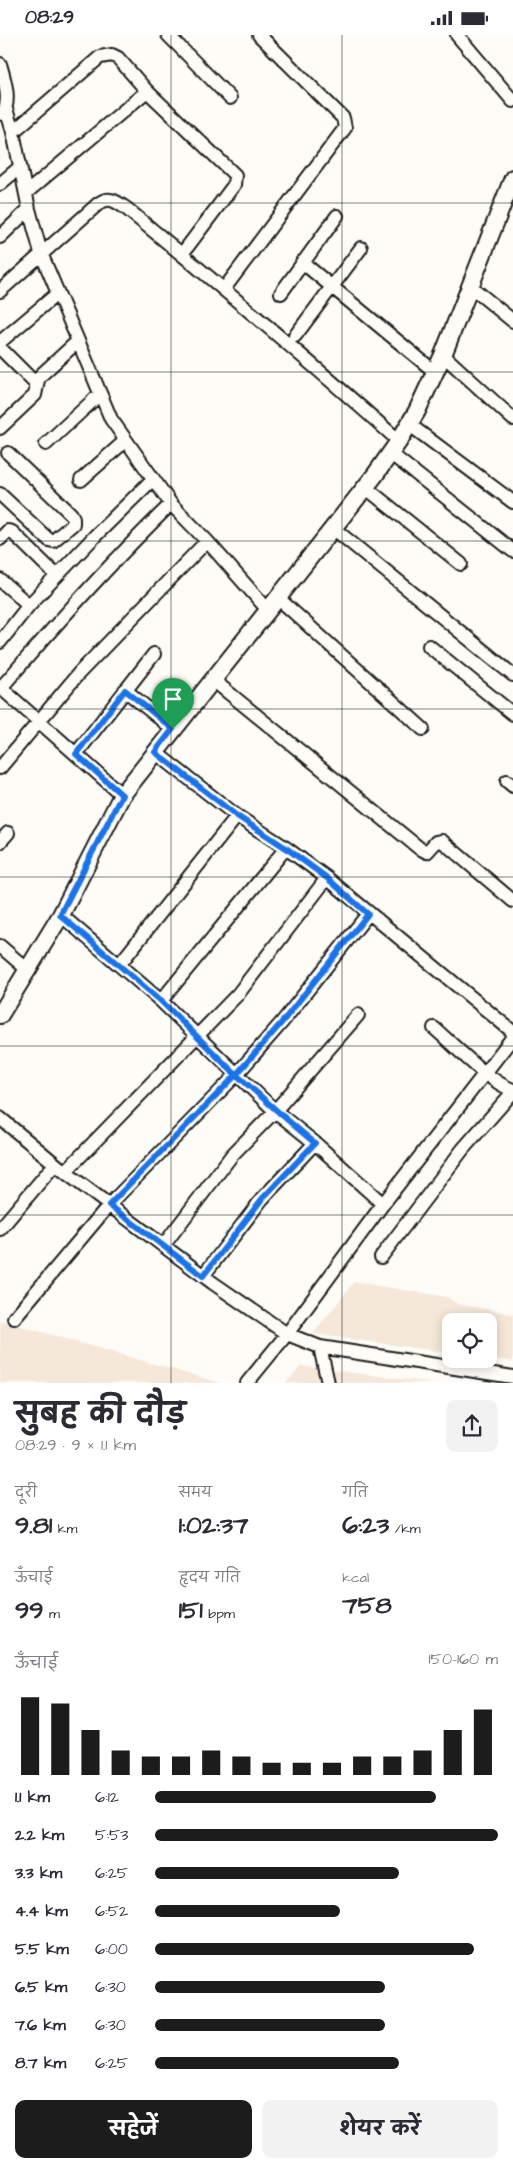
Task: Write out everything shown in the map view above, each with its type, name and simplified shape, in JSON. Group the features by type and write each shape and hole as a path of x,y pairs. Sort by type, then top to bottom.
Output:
{"street":[{"path":"168,35 230,98"},
{"path":"224,289 345,128 343,118 259,35"},
{"path":"457,35 513,101"},
{"path":"13,132 106,55 118,58 147,91 234,175 234,185 182,254"},
{"path":"0,64 7,100 3,112 13,132 29,209 41,253 110,419 171,504 207,541 273,604 423,729"},
{"path":"26,193 147,91"},
{"path":"0,184 20,167"},
{"path":"0,1015 29,971 122,795 365,487 410,425 435,372 513,178"},
{"path":"0,291 98,204 107,199 116,202 224,289 395,447 513,551"},
{"path":"0,237 29,209"},
{"path":"281,293 336,215"},
{"path":"295,336 361,248"},
{"path":"302,263 435,372"},
{"path":"470,286 513,321"},
{"path":"0,342 58,293"},
{"path":"0,428 35,395 41,375 78,341"},
{"path":"0,348 37,385"},
{"path":"442,355 498,403 513,419"},
{"path":"46,444 100,394"},
{"path":"410,425 513,502"},
{"path":"81,480 125,441"},
{"path":"0,494 49,540 53,541 73,524 74,518 71,514 8,453"},
{"path":"0,643 29,605 153,479"},
{"path":"365,487 461,565"},
{"path":"122,795 0,688 57,622 126,548 171,504"},
{"path":"333,527 513,675"},
{"path":"0,539 8,531 12,532 57,576"},
{"path":"0,768 79,673 207,541"},
{"path":"0,579 29,605"},
{"path":"428,645 510,708"},
{"path":"76,754 154,654"},
{"path":"213,680 419,848 427,852 438,841 442,841 512,898"},
{"path":"125,690 173,729"},
{"path":"155,752 237,816 327,878 368,914 513,1032"},
{"path":"119,965 237,816"},
{"path":"161,1001 286,848"},
{"path":"0,1229 60,1168 198,1036 238,994 327,878"},
{"path":"14,1318 109,1205 236,1075 283,1021 368,914"},
{"path":"60,915 161,1001 275,1111 315,1143 383,1204"},
{"path":"0,946 29,971"},
{"path":"163,1246 216,1174 275,1111 358,1015"},
{"path":"381,1257 464,1149 513,1091 486,1073 434,1028"},
{"path":"247,1383 287,1334 383,1204 513,1037"},
{"path":"0,1118 60,1168 163,1246 287,1334 303,1342 320,1347 476,1378 513,1377"},
{"path":"203,1276 262,1199 315,1143"},
{"path":"320,1347 328,1383"}],"shaded area":[{"path":"354,1282 447,1297 458,1304 513,1314 513,1362 497,1359 497,1313 442,1313 442,1352 313,1334"},
{"path":"0,1320 221,1383 0,1383"},
{"path":"301,1366 433,1383 286,1383"}],"route":[{"path":"173,729 125,690 76,754 122,795 60,915 161,1001 198,1036 232,1071 236,1075 254,1092 315,1143 262,1199 203,1276 109,1205 236,1075 283,1021 368,914 327,878 237,816 155,752 173,729"}]}
